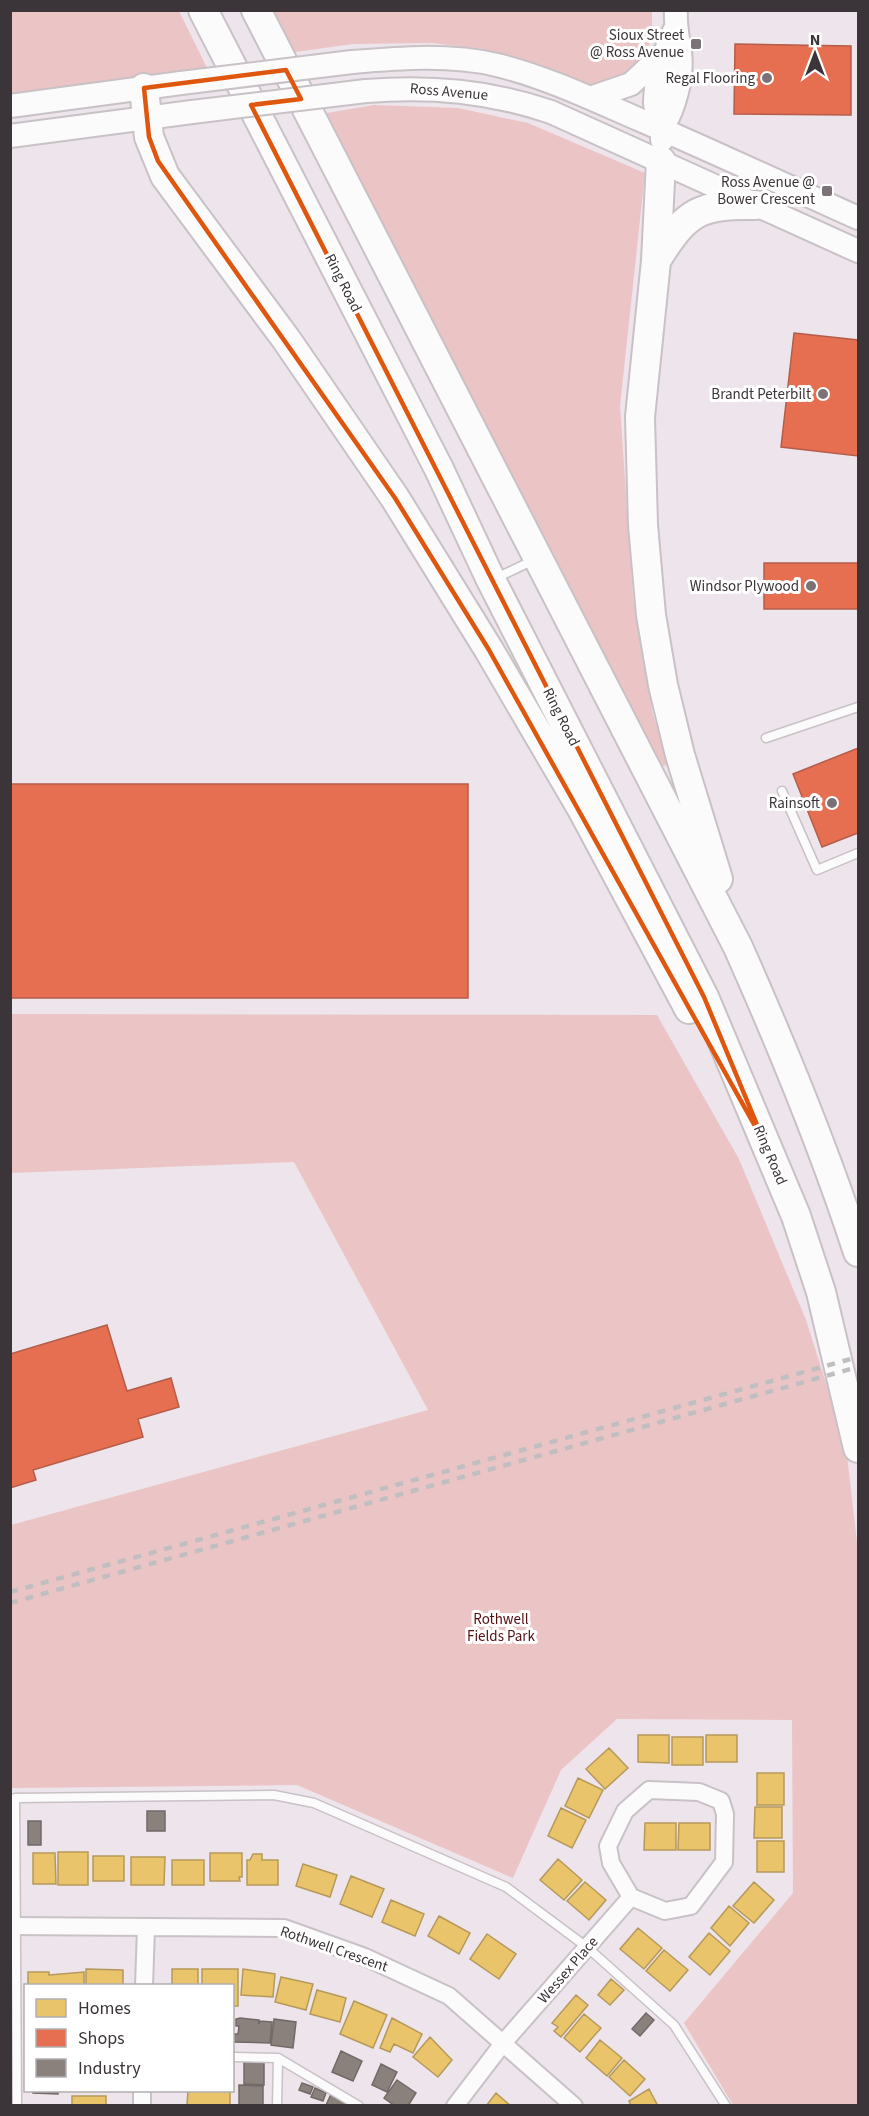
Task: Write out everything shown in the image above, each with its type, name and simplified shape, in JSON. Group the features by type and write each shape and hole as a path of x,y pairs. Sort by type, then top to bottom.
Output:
{"highway":[{"name":"Ring Road","path":"203,10 439,470 491,580 704,997 796,1216 821,1292 858,1448"},
{"path":"256,10 738,947 791,1068 833,1173 858,1252"},
{"path":"144,88 149,137 165,176 286,339 395,498 489,650 582,809 765,1144"},
{"path":"661,161 656,261 640,417 644,525 651,615 663,685 680,755 738,947"},
{"path":"656,261 676,228 692,215 708,207 725,204 756,205"}],"main road":[{"path":"661,161 662,129 655,104 663,54 675,21"},
{"path":"662,129 675,107 680,53 675,21"},
{"path":"590,98 631,84 663,54"},
{"name":"Ross Avenue","path":"144,88 351,62 415,57 467,61 516,71 590,98 858,218"},
{"name":"Ross Avenue","path":"10,136 366,91 428,87 477,92 515,100 551,112 858,251"},
{"path":"10,106 144,88"}],"street":[{"path":"649,1791 699,1792 721,1801 724,1814 724,1862 692,1905 665,1911 631,1897 611,1863 608,1846 626,1810 649,1791"},
{"name":"Wessex Place","path":"455,2106 504,2042 631,1897"},
{"name":"Rothwell Crescent","path":"13,1926 284,1928 365,1957 449,1996 504,2042 574,2106"},
{"path":"144,1984 146,1927"}],"lane":[{"path":"491,580 537,558"},
{"path":"766,738 858,707"},
{"path":"782,791 817,870 858,853"},
{"path":"17,2106 21,2056 13,1926 13,1798 274,1795 314,1803 506,1887 588,1948 674,2025 726,2106"},
{"path":"234,2057 278,2058 359,2106"},
{"path":"277,2106 278,2058"}],"highlighted area":[{"path":"286,70 301,99 251,105 704,997 765,1144 489,650 395,498 158,161 149,137 144,88"}],"green space":[{"path":"10,11 179,11 207,68 11,94"},
{"path":"274,11 652,11 652,37 641,65 626,80 598,87 484,49 432,43 353,44 295,52"},
{"path":"374,105 458,108 528,123 645,173 620,406 633,597 653,715 671,764 658,767 321,114"},
{"name":"Rothwell Fields Park","path":"10,1014 657,1015 739,1159 806,1320 846,1446 858,1551 858,2105 733,2105 684,2023 793,1893 792,1720 617,1719 561,1770 513,1878 297,1785 11,1788 11,1525 428,1410 294,1162 11,1173"}],"building: Homes":[{"path":"638,1735 669,1735 669,1763 638,1762"},
{"path":"706,1735 737,1735 737,1762 706,1762"},
{"path":"672,1737 703,1737 703,1765 672,1765"},
{"path":"609,1748 628,1768 605,1789 586,1769"},
{"path":"757,1773 784,1773 784,1805 757,1805"},
{"path":"578,1778 603,1790 589,1818 565,1806"},
{"path":"755,1807 782,1807 782,1838 754,1838"},
{"path":"561,1808 586,1820 572,1848 548,1836"},
{"path":"645,1823 676,1823 676,1850 644,1850"},
{"path":"679,1823 710,1823 710,1850 678,1850"},
{"path":"757,1841 784,1841 784,1872 757,1872"},
{"path":"58,1852 88,1852 88,1885 58,1885"},
{"path":"33,1853 55,1853 56,1884 33,1884"},
{"path":"210,1853 242,1853 240,1881 210,1881"},
{"path":"253,1854 262,1854 262,1860 278,1860 278,1885 247,1885 247,1860 250,1860"},
{"path":"93,1856 124,1856 124,1881 93,1881"},
{"path":"131,1857 165,1857 164,1885 131,1885"},
{"path":"558,1859 582,1880 564,1900 540,1880"},
{"path":"172,1860 204,1860 204,1885 172,1885"},
{"path":"303,1864 337,1875 330,1897 296,1886"},
{"path":"351,1876 384,1889 372,1917 340,1904"},
{"path":"585,1882 606,1900 589,1920 567,1901"},
{"path":"754,1882 774,1900 754,1923 733,1906"},
{"path":"391,1900 424,1914 415,1936 382,1922"},
{"path":"729,1906 749,1923 730,1946 711,1928"},
{"path":"439,1916 470,1933 459,1954 428,1936"},
{"path":"638,1928 662,1948 644,1969 620,1949"},
{"path":"709,1933 730,1951 710,1975 689,1957"},
{"path":"487,1934 516,1954 499,1979 470,1959"},
{"path":"664,1950 688,1970 670,1991 646,1971"},
{"path":"86,1969 123,1970 123,1984 86,1984"},
{"path":"172,1969 198,1969 198,1984 172,1984"},
{"path":"202,1969 238,1969 238,2006 234,2006 234,1984 202,1984"},
{"path":"243,1969 275,1974 273,1997 241,1995"},
{"path":"28,1972 49,1972 49,1975 84,1972 84,1984 28,1984"},
{"path":"281,1977 313,1984 306,2010 275,2002"},
{"path":"611,1979 624,1990 610,2005 598,1995"},
{"path":"317,1990 346,1998 340,2022 310,2014"},
{"path":"576,1995 588,2005 561,2037 554,2031 558,2027 552,2023"},
{"path":"354,2001 387,2015 373,2048 340,2034"},
{"path":"584,2014 601,2028 580,2052 564,2038"},
{"path":"392,2018 422,2034 413,2053 394,2044 390,2052 380,2048"},
{"path":"430,2037 452,2060 438,2077 413,2057"},
{"path":"600,2040 622,2058 607,2076 586,2058"},
{"path":"624,2060 645,2079 630,2096 609,2077"},
{"path":"649,2089 658,2106 631,2106 629,2101"},
{"path":"188,2092 230,2092 230,2106 187,2106"},
{"path":"496,2093 511,2106 486,2106"},
{"path":"72,2096 106,2096 106,2106 72,2106"}],"building: Shops":[{"path":"735,44 851,46 851,115 734,114"},
{"name":"Brandt Peterbilt","path":"794,333 858,340 858,456 781,447"},
{"name":"Windsor Plywood","path":"764,563 858,563 858,609 764,609"},
{"name":"Rainsoft","path":"858,748 858,833 822,847 793,774"},
{"path":"10,784 468,784 468,998 10,998"},
{"path":"107,1325 127,1391 171,1378 179,1407 138,1419 143,1437 33,1470 36,1480 10,1488 10,1354"}],"building: Industry":[{"path":"147,1811 165,1811 165,1831 147,1831"},
{"path":"28,1821 41,1821 41,1845 28,1845"},
{"path":"646,2013 654,2020 640,2036 632,2029"},
{"path":"236,2019 259,2020 259,2024 260,2021 272,2022 270,2043 234,2042 234,2034 238,2034 239,2026 236,2026"},
{"path":"274,2019 296,2022 293,2048 271,2045"},
{"path":"341,2051 362,2061 353,2081 332,2072"},
{"path":"244,2062 264,2062 264,2085 244,2084"},
{"path":"381,2064 397,2072 387,2092 372,2085"},
{"path":"397,2080 416,2093 408,2106 395,2106 384,2098"},
{"path":"302,2083 313,2087 310,2094 299,2090"},
{"path":"239,2085 263,2086 263,2106 239,2106"},
{"path":"315,2088 326,2093 323,2101 311,2097"},
{"path":"58,2092 58,2094 33,2093"},
{"path":"332,2092 349,2101 347,2106 326,2105"}],"railway":[{"path":"10,1592 858,1357"},
{"path":"10,1603 858,1367"}],"place":[{"name":"Sioux Street @ Ross Avenue","path":"696,44"},
{"name":"Regal Flooring","path":"767,78"},
{"name":"Ross Avenue @ Bower Crescent","path":"827,191"},
{"name":"Brandt Peterbilt","path":"823,394"},
{"name":"Windsor Plywood","path":"811,586"},
{"name":"Rainsoft","path":"832,803"}]}
